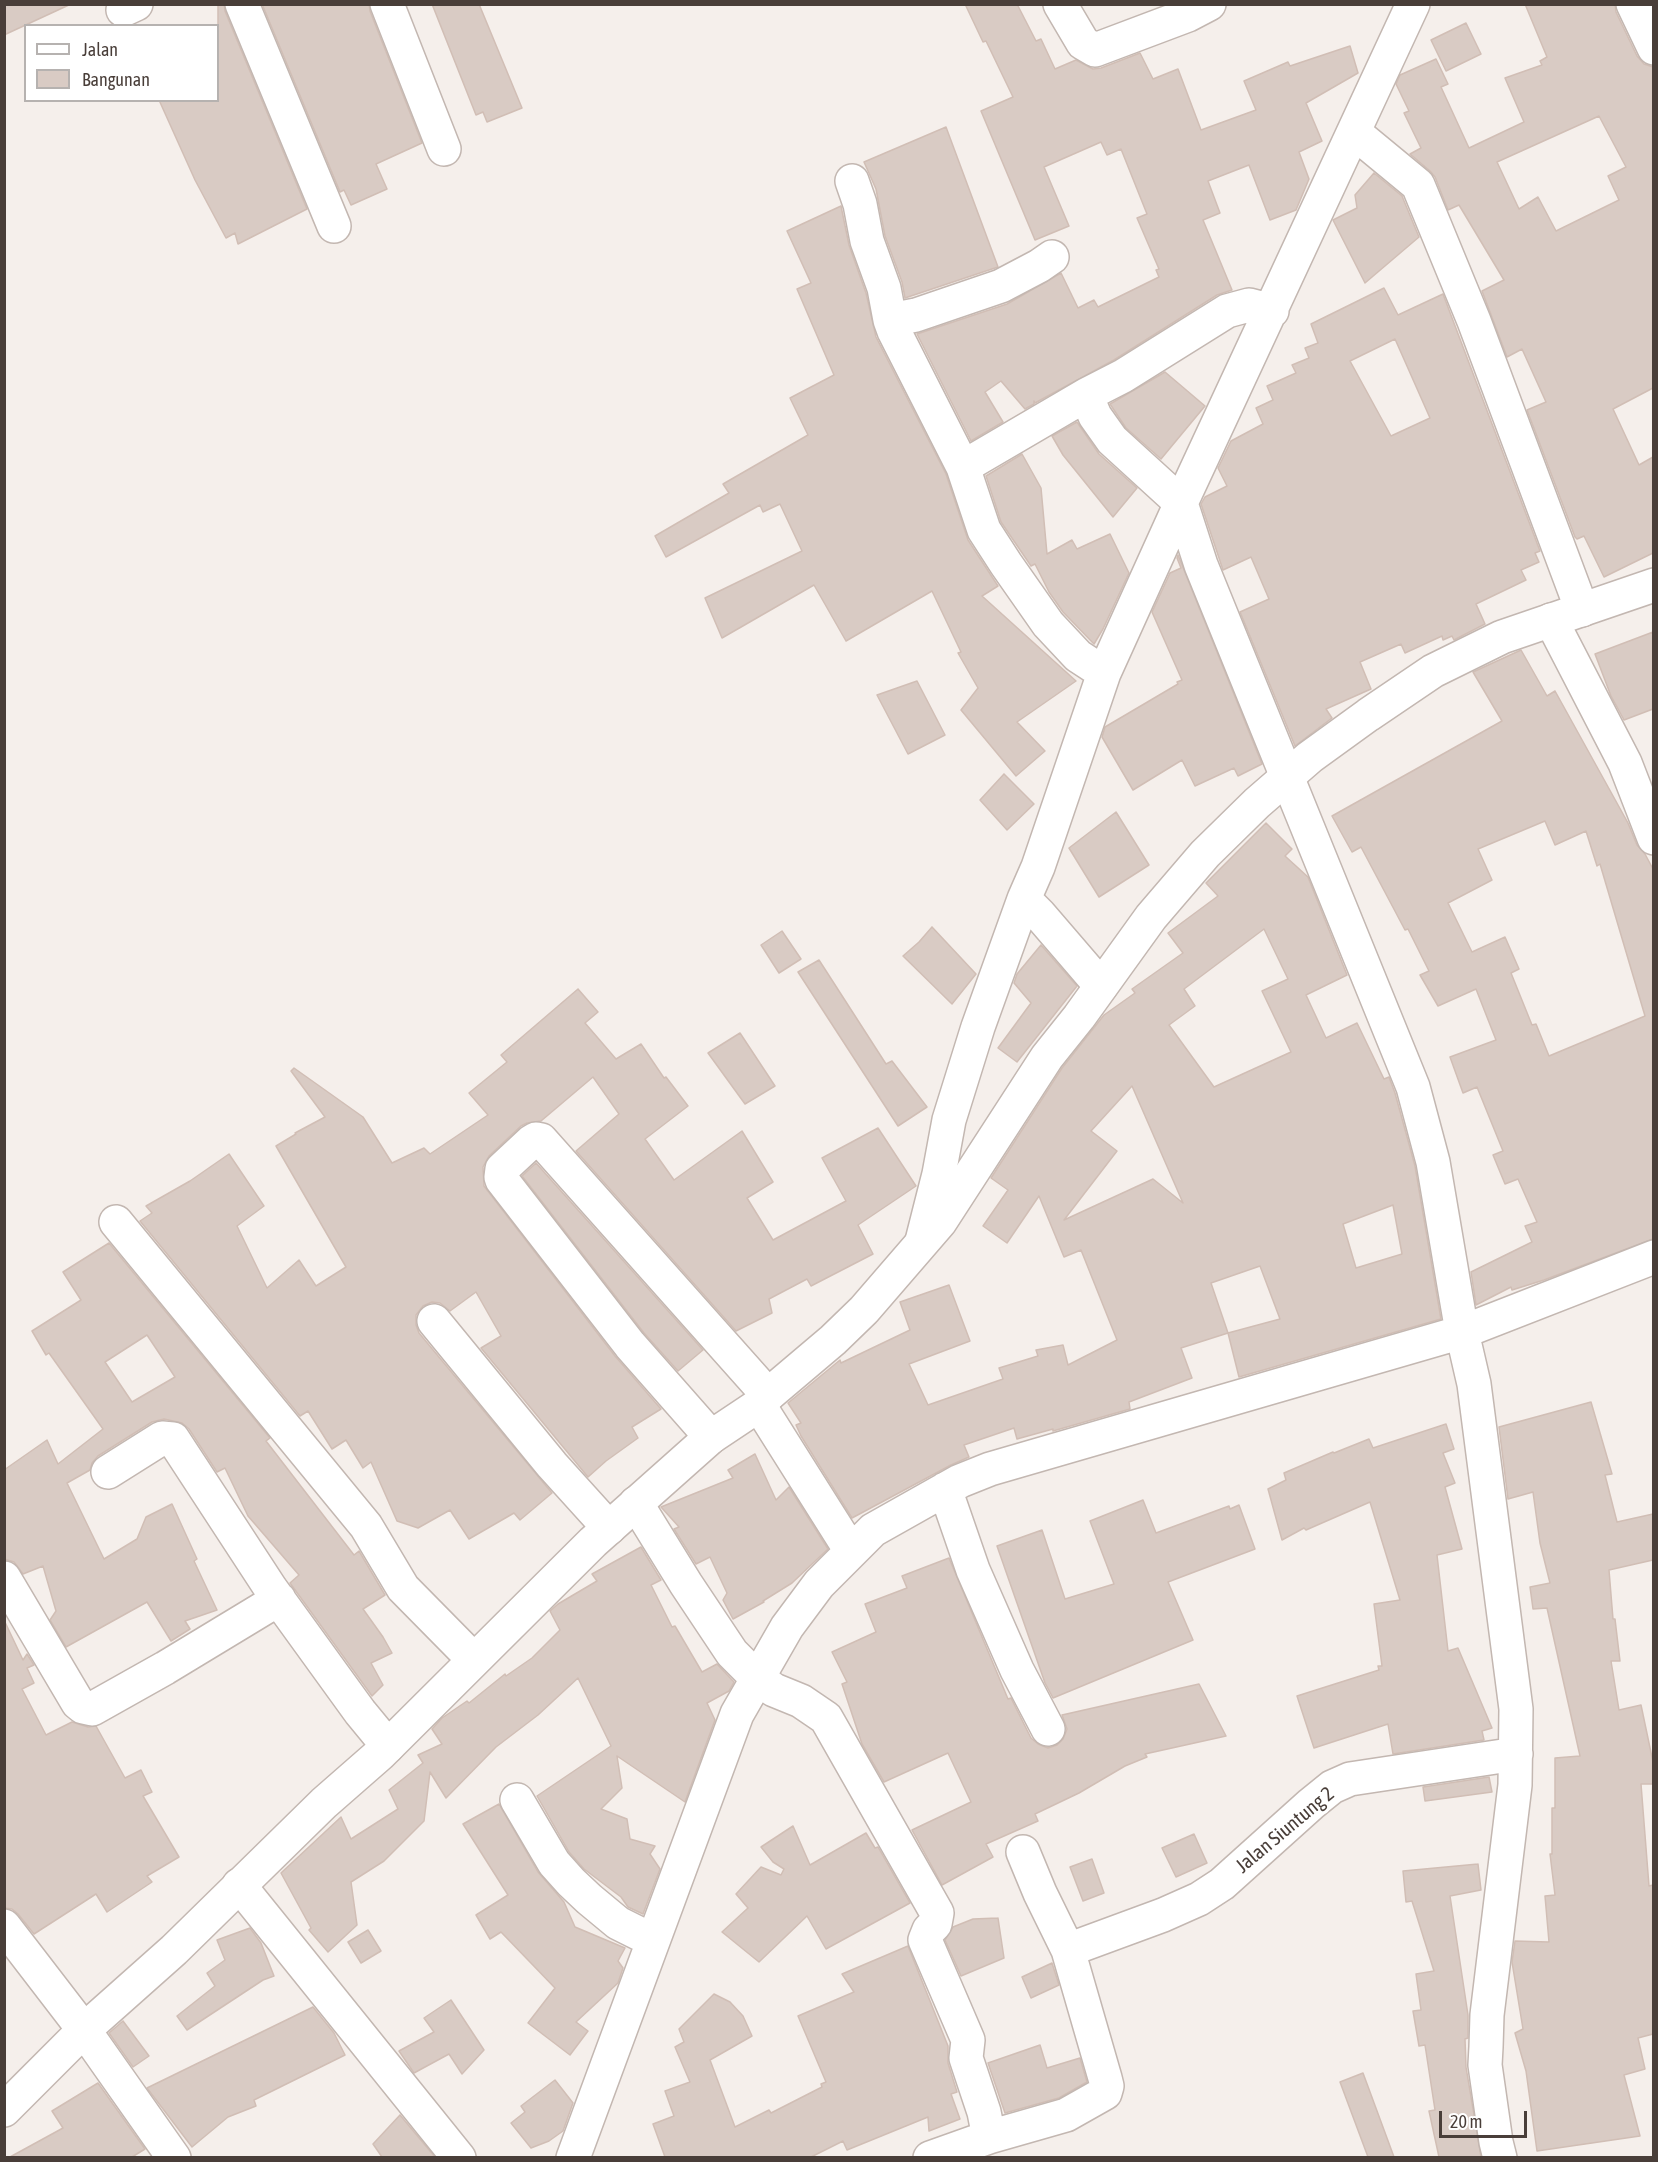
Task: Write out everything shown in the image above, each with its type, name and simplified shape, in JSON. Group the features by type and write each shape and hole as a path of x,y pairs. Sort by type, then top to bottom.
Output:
{"street":[{"path":"242,4 334,226"},
{"path":"387,4 444,149"},
{"path":"1060,4 1083,43 1095,50 1188,15 1209,4"},
{"path":"922,1241 939,1174 949,1120 978,1027 1024,899 1038,867 1092,665 1169,493 1262,308 1355,133 1413,4"},
{"path":"1633,4 1653,48"},
{"path":"1355,133 1418,185 1474,321 1582,610"},
{"path":"852,182 860,204 867,241 884,288 890,320 904,353 915,369 963,466 989,538 1048,624 1092,665"},
{"path":"890,320 916,315 1001,286 1052,257"},
{"path":"963,466 1123,376 1227,311 1262,308"},
{"path":"1086,395 1095,416 1112,440 1169,493 1201,565 1413,1087 1433,1162 1464,1340 1474,1384 1516,1709 1515,1785 1487,2015 1485,2065 1500,2157"},
{"path":"4,2110 74,2019 174,1950 324,1803 374,1729 597,1515 636,1503 699,1424 753,1384 779,1387 856,1317 940,1222 1047,1058 1151,917 1205,854 1257,803 1310,758 1358,722 1433,671 1502,637 1653,585"},
{"path":"1551,620 1625,763 1653,838"},
{"path":"1024,899 1101,986"},
{"path":"699,1424 630,1346 502,1180 502,1169 536,1139 541,1140 753,1384 851,1551"},
{"path":"116,1222 366,1526 403,1588 462,1647"},
{"path":"573,2157 737,1713 777,1689 787,1627 819,1584 873,1530 951,1507 990,1469 1464,1340 1653,1257"},
{"path":"434,1321 552,1466 597,1515"},
{"path":"108,1472 162,1438 173,1439 279,1599 374,1729"},
{"path":"636,1503 724,1642 777,1689 826,1718 937,1913 935,1924 926,1935 926,1945 968,2040 966,2058 984,2112 989,2137"},
{"path":"951,1507 973,1570 1017,1670 1048,1729"},
{"path":"4,1578 78,1703 92,1709 279,1599"},
{"name":"Jalan Siuntung 2","path":"1068,1950 1163,1915 1199,1899 1222,1884 1332,1787 1350,1779 1516,1754"},
{"path":"517,1800 554,1863 571,1882 618,1923 652,1940"},
{"path":"930,2157 1066,2115 1105,2093 1107,2086 1105,2078 1068,1950 1023,1852"},
{"path":"239,1885 459,2157"},
{"path":"4,1926 174,2157"}],"building":[{"path":"4,4 71,4 24,24 4,35"},
{"path":"218,4 224,4 307,209 238,244 235,233 226,238 195,180 160,102 219,102"},
{"path":"262,4 369,4 422,143 376,164 387,189 351,205 344,190 340,192"},
{"path":"432,4 479,4 522,108 487,122 483,112 476,115"},
{"path":"965,4 1017,4 1036,41 1041,39 1055,69 1076,60 1093,69 1101,68 1140,53 1153,79 1178,69 1201,130 1256,110 1244,81 1288,62 1290,66 1350,46 1358,73 1306,103 1322,141 1299,152 1309,179 1296,210 1270,220 1249,165 1208,181 1220,213 1203,220 1232,290 1217,295 1114,360 1035,403 1034,401 1034,404 1025,409 1001,381 985,392 1003,422 971,441 917,334 1007,304 1061,273 1078,308 1094,300 1098,307 1159,277 1156,270 1159,269 1137,218 1147,214 1121,149 1107,155 1101,142 1044,167 1069,226 1035,240 981,111 1013,97"},
{"path":"1525,4 1615,4 1616,12 1637,56 1644,64 1653,67 1653,388 1613,409 1639,465 1653,457 1653,553 1604,577 1584,536 1577,539 1575,537 1527,410 1546,402 1522,349 1507,357 1482,291 1504,280 1459,205 1448,210 1435,177 1410,154 1421,148 1404,113 1409,111 1396,84 1400,75 1436,59 1448,84 1441,87 1469,148 1524,122 1505,78 1542,65 1540,61 1547,57","holes":["1599,116 1626,167 1608,176 1619,200 1556,231 1538,197 1519,209 1497,162"]},
{"path":"1466,23 1481,54 1446,71 1431,40"},
{"path":"946,127 998,267 905,298 902,282 885,236 876,189 864,162"},
{"path":"1374,173 1402,196 1419,237 1365,283 1333,220 1357,208 1355,195"},
{"path":"841,206 849,245 866,293 876,337 946,474 968,540 998,586 982,596 1076,681 1017,722 1045,751 1016,776 961,710 978,688 958,653 961,652 932,591 846,641 814,585 722,638 705,598 802,551 780,504 763,512 760,505 666,557 655,536 729,493 723,484 808,435 790,398 834,375 797,289 811,283 787,231"},
{"path":"1384,288 1398,315 1443,294 1540,551 1535,553 1539,562 1521,570 1526,580 1476,604 1485,624 1454,640 1452,636 1443,640 1442,636 1405,653 1401,644 1360,662 1371,689 1326,709 1332,718 1295,746 1240,612 1269,599 1251,557 1223,570 1201,504 1205,497 1227,486 1218,468 1231,441 1263,424 1256,408 1273,400 1267,386 1296,373 1292,365 1309,358 1305,348 1318,343 1311,324","holes":["1395,339 1430,418 1391,436 1350,361"]},
{"path":"1165,372 1205,406 1161,459 1126,428 1110,404"},
{"path":"1077,422 1099,454 1137,488 1113,517 1063,455 1052,436"},
{"path":"1022,454 1041,488 1047,554 1072,540 1077,549 1110,534 1129,573 1094,644 1063,612 1049,592 1035,564 1031,566 1001,522 986,476"},
{"path":"1178,555 1262,764 1238,776 1234,768 1195,786 1182,760 1133,790 1102,737 1105,727 1182,680 1152,612 1170,573 1181,568"},
{"path":"1653,632 1653,709 1624,720 1611,696 1595,654"},
{"path":"1521,650 1547,696 1555,691 1628,823 1637,845 1653,869 1653,1239 1544,1280 1512,1290 1511,1287 1476,1305 1471,1272 1532,1242 1525,1226 1537,1222 1518,1179 1505,1184 1493,1155 1503,1151 1477,1087 1463,1093 1450,1057 1496,1040 1476,989 1438,1006 1420,975 1429,971 1408,929 1405,930 1361,847 1352,852 1332,816 1502,721 1473,672","holes":["1545,821 1555,845 1586,831 1597,866 1600,864 1645,1016 1549,1056 1536,1024 1532,1025 1511,973 1519,969 1505,937 1472,952 1448,903 1492,880 1478,849"]},
{"path":"917,681 945,735 908,754 877,695"},
{"path":"1004,774 1034,804 1007,830 980,800"},
{"path":"1116,812 1149,865 1099,897 1069,848"},
{"path":"1266,823 1292,849 1285,856 1308,877 1347,975 1306,995 1326,1038 1357,1023 1384,1079 1389,1077 1415,1166 1441,1319 1239,1377 1228,1333 1181,1348 1192,1378 1129,1402 1130,1409 1017,1439 1014,1428 964,1445 969,1457 852,1518 801,1436 796,1425 801,1423 788,1403 840,1360 841,1363 910,1330 900,1302 949,1285 970,1341 909,1364 928,1405 1003,1379 999,1368 1038,1356 1036,1350 1063,1345 1068,1365 1117,1340 1081,1250 1064,1257 1039,1196 1007,1243 983,1226 1008,1190 991,1178 1062,1068 1104,1015 1135,993 1132,989 1183,953 1168,933 1218,896 1206,883","holes":["1264,929 1288,979 1262,991 1291,1052 1214,1087 1169,1025 1195,1006 1184,989","1132,1086 1183,1203 1153,1179 1064,1220 1117,1151 1091,1131","1393,1205 1402,1254 1356,1268 1343,1224","1260,1266 1280,1319 1228,1333 1211,1283"]},
{"path":"932,927 976,974 952,1004 903,956"},
{"path":"782,931 801,959 779,973 761,945"},
{"path":"1041,945 1077,986 1017,1062 998,1048 1031,1003 1014,983 1017,974"},
{"path":"819,960 886,1064 892,1061 927,1107 898,1126 798,972"},
{"path":"578,989 598,1012 585,1023 616,1059 641,1044 664,1078 666,1077 688,1106 645,1139 674,1180 742,1131 773,1182 747,1198 773,1240 846,1201 822,1158 878,1128 916,1186 858,1225 873,1254 811,1286 807,1279 769,1299 772,1313 736,1331 576,1151 619,1114 593,1077 541,1121 521,1126 489,1156 483,1167 484,1186 615,1356 661,1409 632,1427 638,1438 588,1477 481,1348 501,1336 476,1292 450,1311 440,1303 432,1302 423,1306 416,1315 419,1333 552,1493 520,1520 514,1513 469,1539 450,1510 418,1528 397,1521 371,1462 363,1468 346,1440 332,1449 308,1411 300,1416 140,1221 152,1213 146,1206 190,1181 229,1154 264,1206 237,1226 267,1288 299,1260 316,1286 346,1267 276,1146 325,1117 291,1071 294,1068 363,1117 392,1163 424,1148 430,1154 488,1115 469,1093 507,1062 501,1055"},
{"path":"740,1033 775,1086 745,1104 708,1053"},
{"path":"536,1163 703,1350 678,1371 644,1333 522,1176"},
{"path":"109,1243 270,1438 266,1441 354,1555 359,1551 385,1595 363,1609 392,1653 371,1663 383,1685 372,1696 290,1583 299,1575 248,1516 225,1468 217,1472 189,1429 182,1423 164,1419 152,1422 98,1456 90,1470 67,1483 104,1559 137,1539 146,1517 172,1504 197,1559 194,1561 217,1610 185,1621 190,1629 171,1641 147,1602 66,1647 50,1620 56,1611 43,1566 23,1574 14,1562 4,1559 4,1470 47,1440 58,1464 103,1429 49,1353 46,1355 32,1331 81,1300 63,1272","holes":["147,1335 175,1377 132,1402 105,1362"]},
{"path":"1591,1402 1612,1474 1605,1475 1617,1522 1653,1514 1653,1560 1609,1570 1613,1619 1615,1619 1620,1661 1611,1661 1619,1710 1641,1705 1653,1762 1653,1784 1641,1784 1649,1886 1653,1885 1653,2034 1638,2038 1645,2069 1624,2075 1640,2136 1537,2151 1526,2071 1515,2033 1523,2029 1512,1962 1515,1941 1549,1942 1545,1896 1555,1895 1550,1854 1552,1854 1552,1808 1555,1808 1555,1758 1580,1756 1547,1608 1533,1609 1530,1587 1550,1583 1540,1543 1533,1492 1508,1499 1499,1427"},
{"path":"1446,1424 1454,1449 1443,1453 1455,1483 1445,1487 1462,1549 1437,1555 1448,1651 1458,1648 1492,1728 1482,1731 1484,1740 1393,1754 1388,1724 1314,1748 1297,1696 1379,1670 1378,1666 1382,1666 1374,1604 1400,1600 1370,1502 1306,1530 1304,1528 1282,1540 1268,1489 1286,1480 1284,1473 1333,1452 1369,1439 1373,1448"},
{"path":"755,1454 776,1500 789,1487 828,1549 792,1583 733,1619 723,1600 727,1593 710,1557 696,1564 674,1529 679,1527 661,1507 733,1478 728,1470"},
{"path":"1143,1500 1156,1533 1229,1506 1230,1509 1239,1505 1255,1549 1168,1582 1193,1640 1053,1698 1045,1683 997,1546 1042,1530 1065,1599 1114,1584 1090,1521"},
{"path":"641,1547 661,1580 651,1585 672,1627 675,1626 702,1672 717,1664 734,1682 729,1691 707,1703 715,1720 685,1802 617,1756 622,1788 601,1809 627,1819 630,1839 655,1846 650,1854 660,1869 643,1914 628,1907 621,1897 584,1869 569,1852 537,1796 611,1746 578,1678 538,1715 496,1747 446,1798 430,1772 424,1821 384,1861 351,1882 357,1925 328,1952 309,1930 311,1928 281,1873 341,1817 351,1839 398,1809 389,1790 423,1763 418,1755 442,1744 432,1729 442,1718 467,1701 469,1703 505,1674 506,1676 532,1658 560,1630 550,1611 597,1581 592,1574"},
{"path":"949,1558 1008,1699 1011,1698 1031,1738 1038,1744 1048,1748 1057,1745 1063,1739 1067,1729 1062,1715 1199,1684 1226,1736 1145,1754 1147,1757 1125,1766 1079,1793 1035,1814 1038,1821 986,1844 993,1857 942,1885 912,1830 971,1802 948,1753 884,1782 862,1744 842,1684 847,1682 832,1652 876,1632 865,1604 907,1588 902,1576"},
{"path":"4,1620 23,1660 27,1654 34,1665 27,1668 34,1683 22,1689 46,1735 72,1722 88,1727 96,1726 125,1778 141,1770 152,1792 143,1796 179,1857 147,1876 152,1882 107,1912 96,1894 34,1934 18,1914 12,1909 4,1908"},
{"path":"1489,1777 1492,1792 1425,1801 1423,1787"},
{"path":"499,1804 538,1872 564,1902 575,1927 625,1948 618,1961 623,1968 618,1983 576,2022 588,2031 570,2055 528,2023 555,1988 501,1932 490,1939 476,1915 508,1895 463,1824"},
{"path":"793,1826 810,1865 866,1833 875,1848 878,1847 910,1903 826,1949 807,1916 759,1962 722,1932 748,1908 736,1894 761,1867 781,1875 784,1869 773,1862 761,1847"},
{"path":"1194,1834 1207,1863 1176,1877 1162,1848"},
{"path":"1092,1859 1104,1893 1083,1901 1070,1867"},
{"path":"1478,1864 1481,1890 1450,1896 1468,2015 1468,2038 1465,2039 1466,2067 1481,2157 1439,2157 1429,2111 1435,2110 1425,2045 1419,2046 1413,2011 1421,2010 1416,1974 1434,1971 1412,1901 1406,1902 1403,1871"},
{"path":"998,1918 1004,1958 961,1976 945,1940 953,1927 973,1919"},
{"path":"250,1928 261,1943 274,1976 263,1980 187,2030 177,2016 215,1986 207,1973 225,1960 217,1940"},
{"path":"368,1930 381,1951 361,1963 348,1942"},
{"path":"908,1946 948,2046 948,2063 957,2092 951,2094 960,2119 929,2131 928,2117 847,2150 843,2141 811,2157 665,2157 653,2124 674,2116 665,2091 690,2082 675,2047 684,2042 679,2029 714,1994 730,2002 743,2016 752,2036 710,2060 735,2127 769,2110 771,2113 822,2087 821,2084 826,2082 798,2016 854,1992 842,1974"},
{"path":"1052,1963 1059,1985 1031,1998 1022,1977"},
{"path":"451,2000 484,2050 462,2074 449,2054 414,2073 399,2051 434,2032 424,2018"},
{"path":"313,2007 334,2033 345,2055 254,2100 256,2106 228,2117 192,2147 147,2088"},
{"path":"123,2021 149,2056 133,2067 109,2033"},
{"path":"1040,2045 1047,2068 1080,2058 1087,2082 1059,2098 1005,2113 988,2063"},
{"path":"1363,2073 1394,2157 1368,2157 1340,2082"},
{"path":"555,2080 573,2103 563,2131 549,2141 531,2148 511,2123 525,2112 521,2106"},
{"path":"98,2083 145,2149 132,2157 10,2157 63,2128 52,2111"},
{"path":"400,2115 435,2157 382,2157 373,2144"}]}
